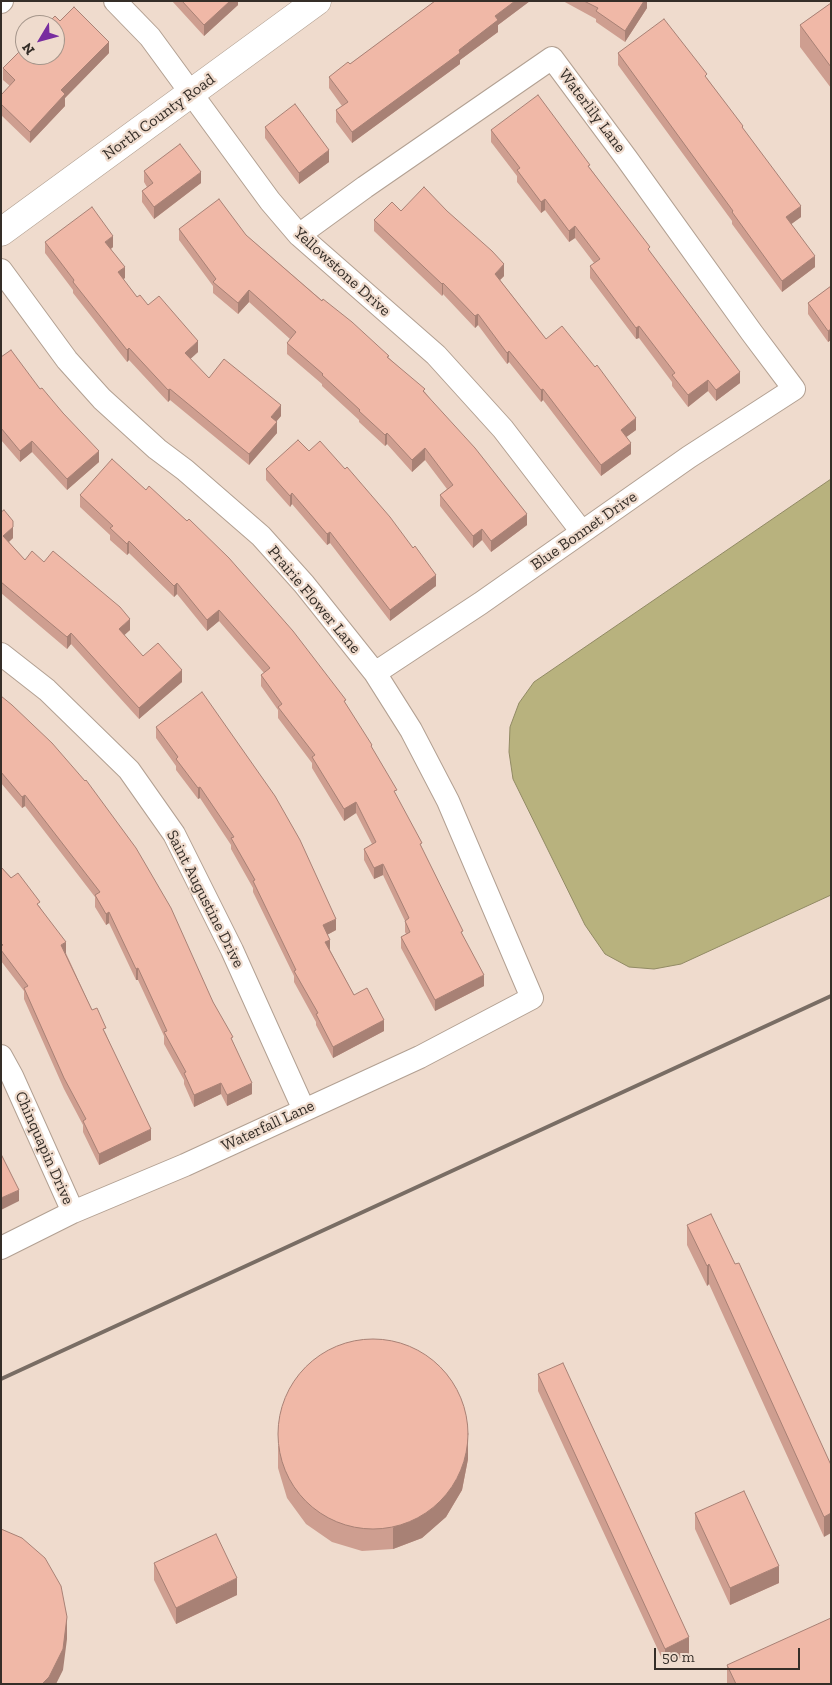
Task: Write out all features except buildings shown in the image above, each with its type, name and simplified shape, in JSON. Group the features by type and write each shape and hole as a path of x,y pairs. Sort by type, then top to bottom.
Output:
{"street":[{"name":"Yellowstone Drive","path":"115,1 150,37 270,202 299,235 436,355 503,429 582,532"},
{"name":"North County Road","path":"1,232 317,1"},
{"name":"Waterlily Lane","path":"299,235 552,58 794,389"},
{"name":"Prairie Flower Lane","path":"1,270 67,360 102,399 157,449 185,470 261,536 304,584 376,673 411,730 448,800 532,998"},
{"name":"Blue Bonnet Drive","path":"376,673 481,603 688,458 794,389"},
{"name":"Saint Augustine Drive","path":"1,654 46,690 129,770 174,834 232,950 304,1110"},
{"name":"Waterfall Lane","path":"1,1248 73,1212 185,1165 420,1057 532,998"},
{"name":"Chinquapin Drive","path":"1,1056 12,1076 73,1212"}],"shaded area":[{"path":"831,479 831,895 681,964 654,969 629,967 605,954 585,925 513,779 509,752 510,727 519,703 534,682"}],"railway":[{"path":"1,1379 831,996"}]}
